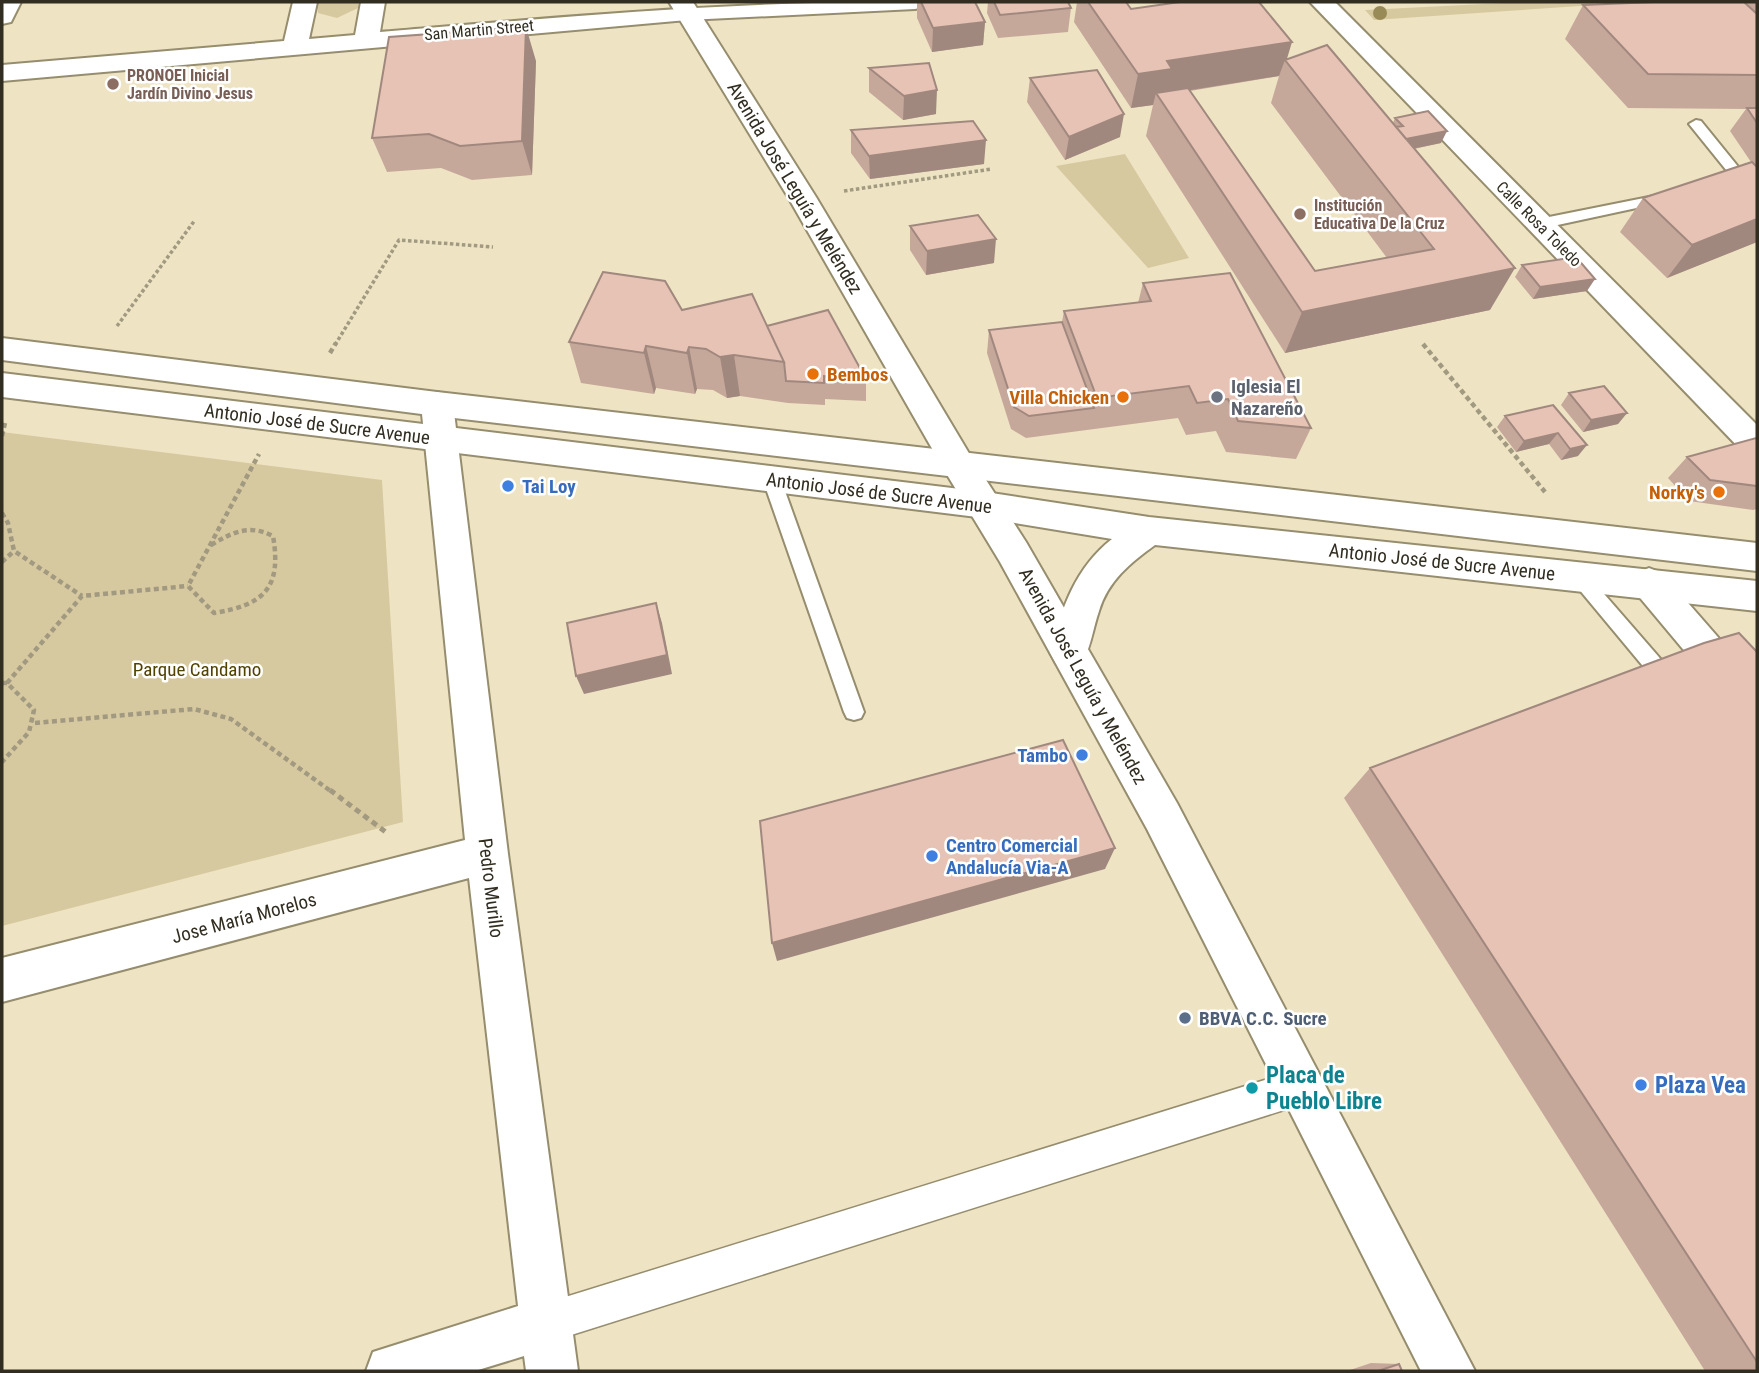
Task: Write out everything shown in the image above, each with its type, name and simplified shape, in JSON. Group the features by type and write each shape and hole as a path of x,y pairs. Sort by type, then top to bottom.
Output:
{"street":[{"path":"2,17 9,2"},
{"path":"295,46 305,2"},
{"path":"367,40 373,2"},
{"name":"San Martin Street","path":"3,85 295,46 684,7 915,2"},
{"name":"Calle Rosa Toledo","path":"1322,2 1757,445"},
{"name":"Avenida José Leguía y Meléndez","path":"684,7 802,197 958,464 985,505 1161,816 1449,1371"},
{"name":"Antonio José de Sucre Avenue","path":"5,352 93,359 309,386 439,422 772,480 985,505 1149,531 1757,596"},
{"name":"Antonio José de Sucre Avenue","path":"2,386 278,419 439,422 958,464 1757,556"},
{"name":"Pedro Murillo","path":"439,422 487,854 549,1347"},
{"path":"1069,652 1082,602 1095,577 1115,554 1149,531"},
{"path":"1649,583 1757,709"},
{"name":"Jose María Morelos","path":"2,980 487,854"},
{"path":"391,1371 549,1347 1300,1087"}],"lane":[{"path":"1696,124 1740,177 1732,183 1719,186"},
{"path":"1539,224 1680,194"},
{"path":"772,480 854,712"},
{"path":"1579,577 1664,677"}],"path":[{"path":"802,197 992,169"},
{"path":"93,359 195,220"},
{"path":"309,386 399,240 493,247"},
{"path":"1423,344 1580,536"},
{"path":"188,586 278,419"},
{"path":"2,513 8,523 14,551 82,596 188,586"},
{"path":"188,586 214,613 241,610 261,599 276,576 279,557 273,536 259,527 236,530 211,545"},
{"path":"2,562 14,551"},
{"path":"2,762 19,747 35,723 34,710 4,683 82,596"},
{"path":"35,723 194,709 230,719 278,751 434,869"}],"green space":[{"path":"317,2 359,2 358,8 337,18 318,13"},
{"path":"1524,2 1591,2 1595,5 1374,20 1365,10"},
{"path":"1125,154 1189,258 1148,268 1056,166"},
{"name":"Parque Candamo","path":"2,432 382,480 403,822 2,926"}],"building":[{"path":"921,2 975,2 985,22 933,28"},
{"path":"994,2 1068,2 1071,8 1000,15"},
{"path":"1088,2 1126,2 1131,9 1180,2 1259,2 1292,42 1167,61 1172,69 1138,74"},
{"path":"1744,2 1757,14 1757,75 1648,74 1583,5"},
{"path":"526,27 522,141 460,146 429,134 372,138 389,37"},
{"path":"1327,45 1515,268 1302,312 1156,93 1188,88 1315,271 1434,249 1285,60"},
{"path":"929,63 937,90 904,96 869,68"},
{"path":"1097,70 1124,114 1069,137 1030,78"},
{"path":"1747,108 1757,108 1757,123"},
{"path":"1428,111 1447,131 1406,139 1396,127 1403,126 1395,118"},
{"path":"973,121 986,140 869,156 851,130"},
{"path":"1752,162 1757,167 1757,219 1692,245 1643,198"},
{"path":"978,215 996,239 927,251 910,226"},
{"path":"1576,257 1595,279 1540,287 1522,265"},
{"path":"603,272 665,281 682,310 752,294 784,362 734,355 720,357 706,349 689,347 687,353 646,346 644,353 569,342"},
{"path":"1230,273 1311,428 1238,421 1228,399 1197,403 1189,386 1097,398 1064,311 1151,301 1143,283"},
{"path":"828,310 866,379 824,376 824,383 786,381 784,362 767,326"},
{"path":"1062,322 1094,408 1029,416 1014,407 989,330"},
{"path":"1604,386 1627,413 1591,420 1569,393"},
{"path":"1553,405 1587,445 1570,449 1558,433 1524,441 1505,416"},
{"path":"1756,438 1757,486 1710,480 1687,457"},
{"path":"656,603 667,655 576,676 567,623"},
{"name":"Plaza Vea","path":"1739,633 1757,652 1757,1362 1370,768 1704,643"},
{"name":"Centro Comercial Andalucía Via-A","path":"1063,740 1115,848 772,943 760,821"},
{"path":"1399,1364 1402,1371 1378,1371"}],"place":[{"name":"PRONOEI Inicial Jardín Divino Jesus","path":"113,84"},
{"name":"Institución Educativa De la Cruz","path":"1300,214"},
{"name":"Bembos","path":"813,374"},
{"name":"Villa Chicken","path":"1123,397"},
{"name":"Iglesia El Nazareño","path":"1217,397"},
{"name":"Tai Loy","path":"508,486"},
{"name":"Norky's","path":"1719,492"},
{"name":"Tambo","path":"1082,755"},
{"name":"Centro Comercial Andalucía Via-A","path":"932,856"},
{"name":"BBVA C.C. Sucre","path":"1185,1018"},
{"name":"Plaza Vea","path":"1641,1085"},
{"name":"Placa de Pueblo Libre","path":"1252,1088"}]}
